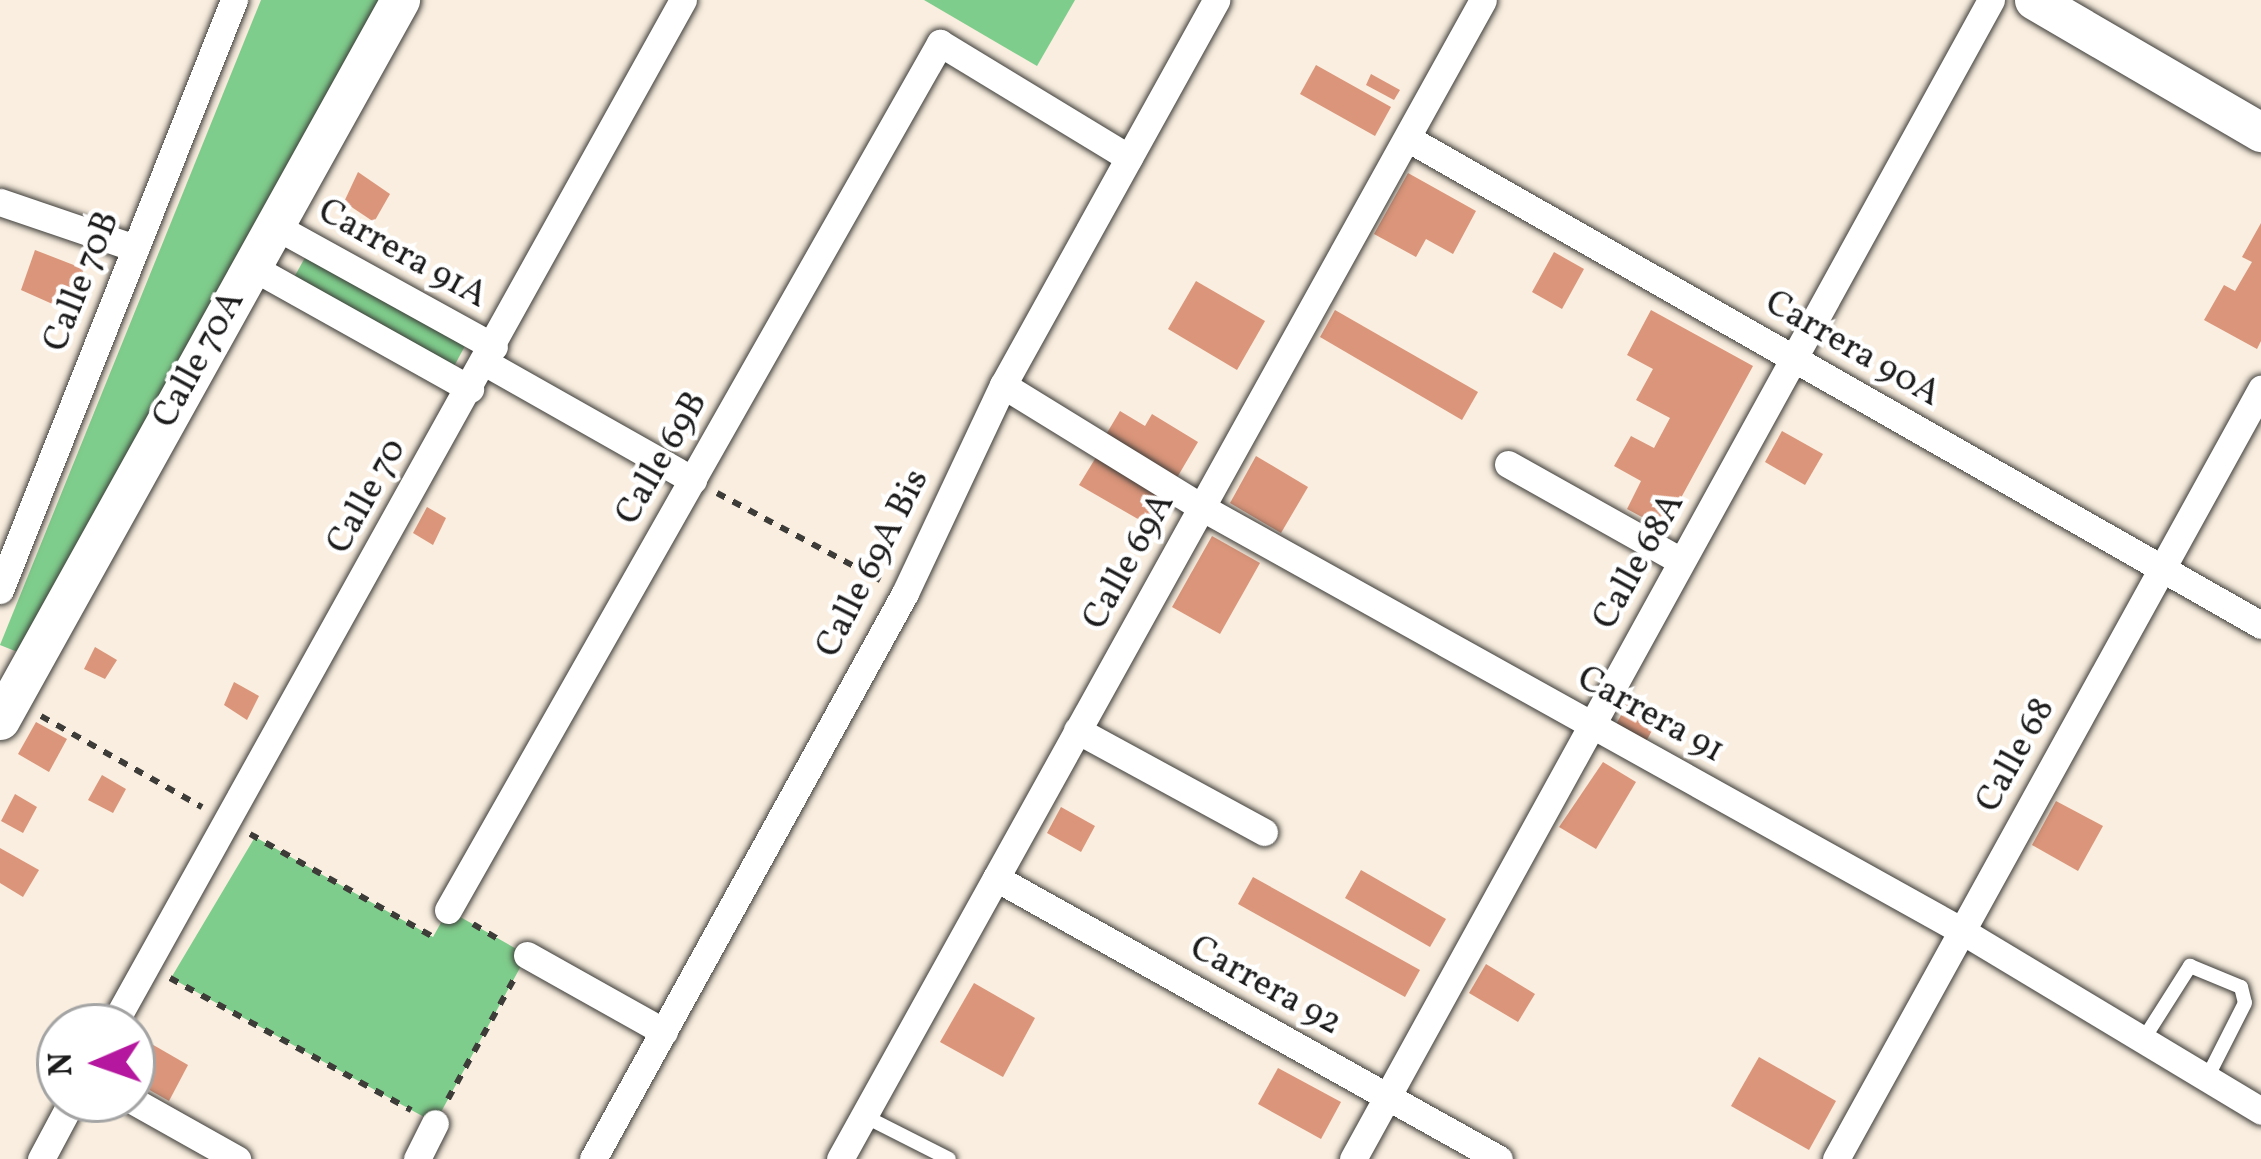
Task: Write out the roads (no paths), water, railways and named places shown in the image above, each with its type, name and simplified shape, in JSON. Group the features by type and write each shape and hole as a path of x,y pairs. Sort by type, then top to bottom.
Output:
{"street":[{"name":"Calle 70B","path":"0,590 235,0"},
{"name":"Calle 70A","path":"0,720 12,672 252,267 400,0"},
{"name":"Calle 70","path":"126,1003 490,355 683,0"},
{"name":"Calle 69A Bis","path":"593,1159 904,593 1003,385 1216,0"},
{"name":"Calle 69A","path":"840,1159 1483,0"},
{"name":"Calle 68A","path":"1353,1159 1991,0"},
{"path":"2034,0 2261,131"},
{"name":"Calle 69B","path":"448,910 940,43 1129,158"},
{"name":"Carrera 90A","path":"1407,138 2261,625"},
{"path":"0,202 135,248"},
{"name":"Carrera 91A","path":"275,226 693,480"},
{"path":"252,267 470,389"},
{"name":"Carrera 91","path":"1003,385 1201,507 1962,931 2261,1111"},
{"name":"Calle 68","path":"1836,1159 2261,388"},
{"path":"1508,464 1682,561"},
{"path":"1077,730 1264,832"},
{"name":"Carrera 92","path":"996,878 1499,1159"},
{"path":"527,955 664,1032"},
{"path":"156,1114 237,1159"},
{"path":"41,1159 60,1123"},
{"path":"417,1159 435,1123"}],"lane":[{"path":"2143,1040 2190,966 2241,987 2245,1003 2207,1078"},
{"path":"864,1117 949,1159"}]}
